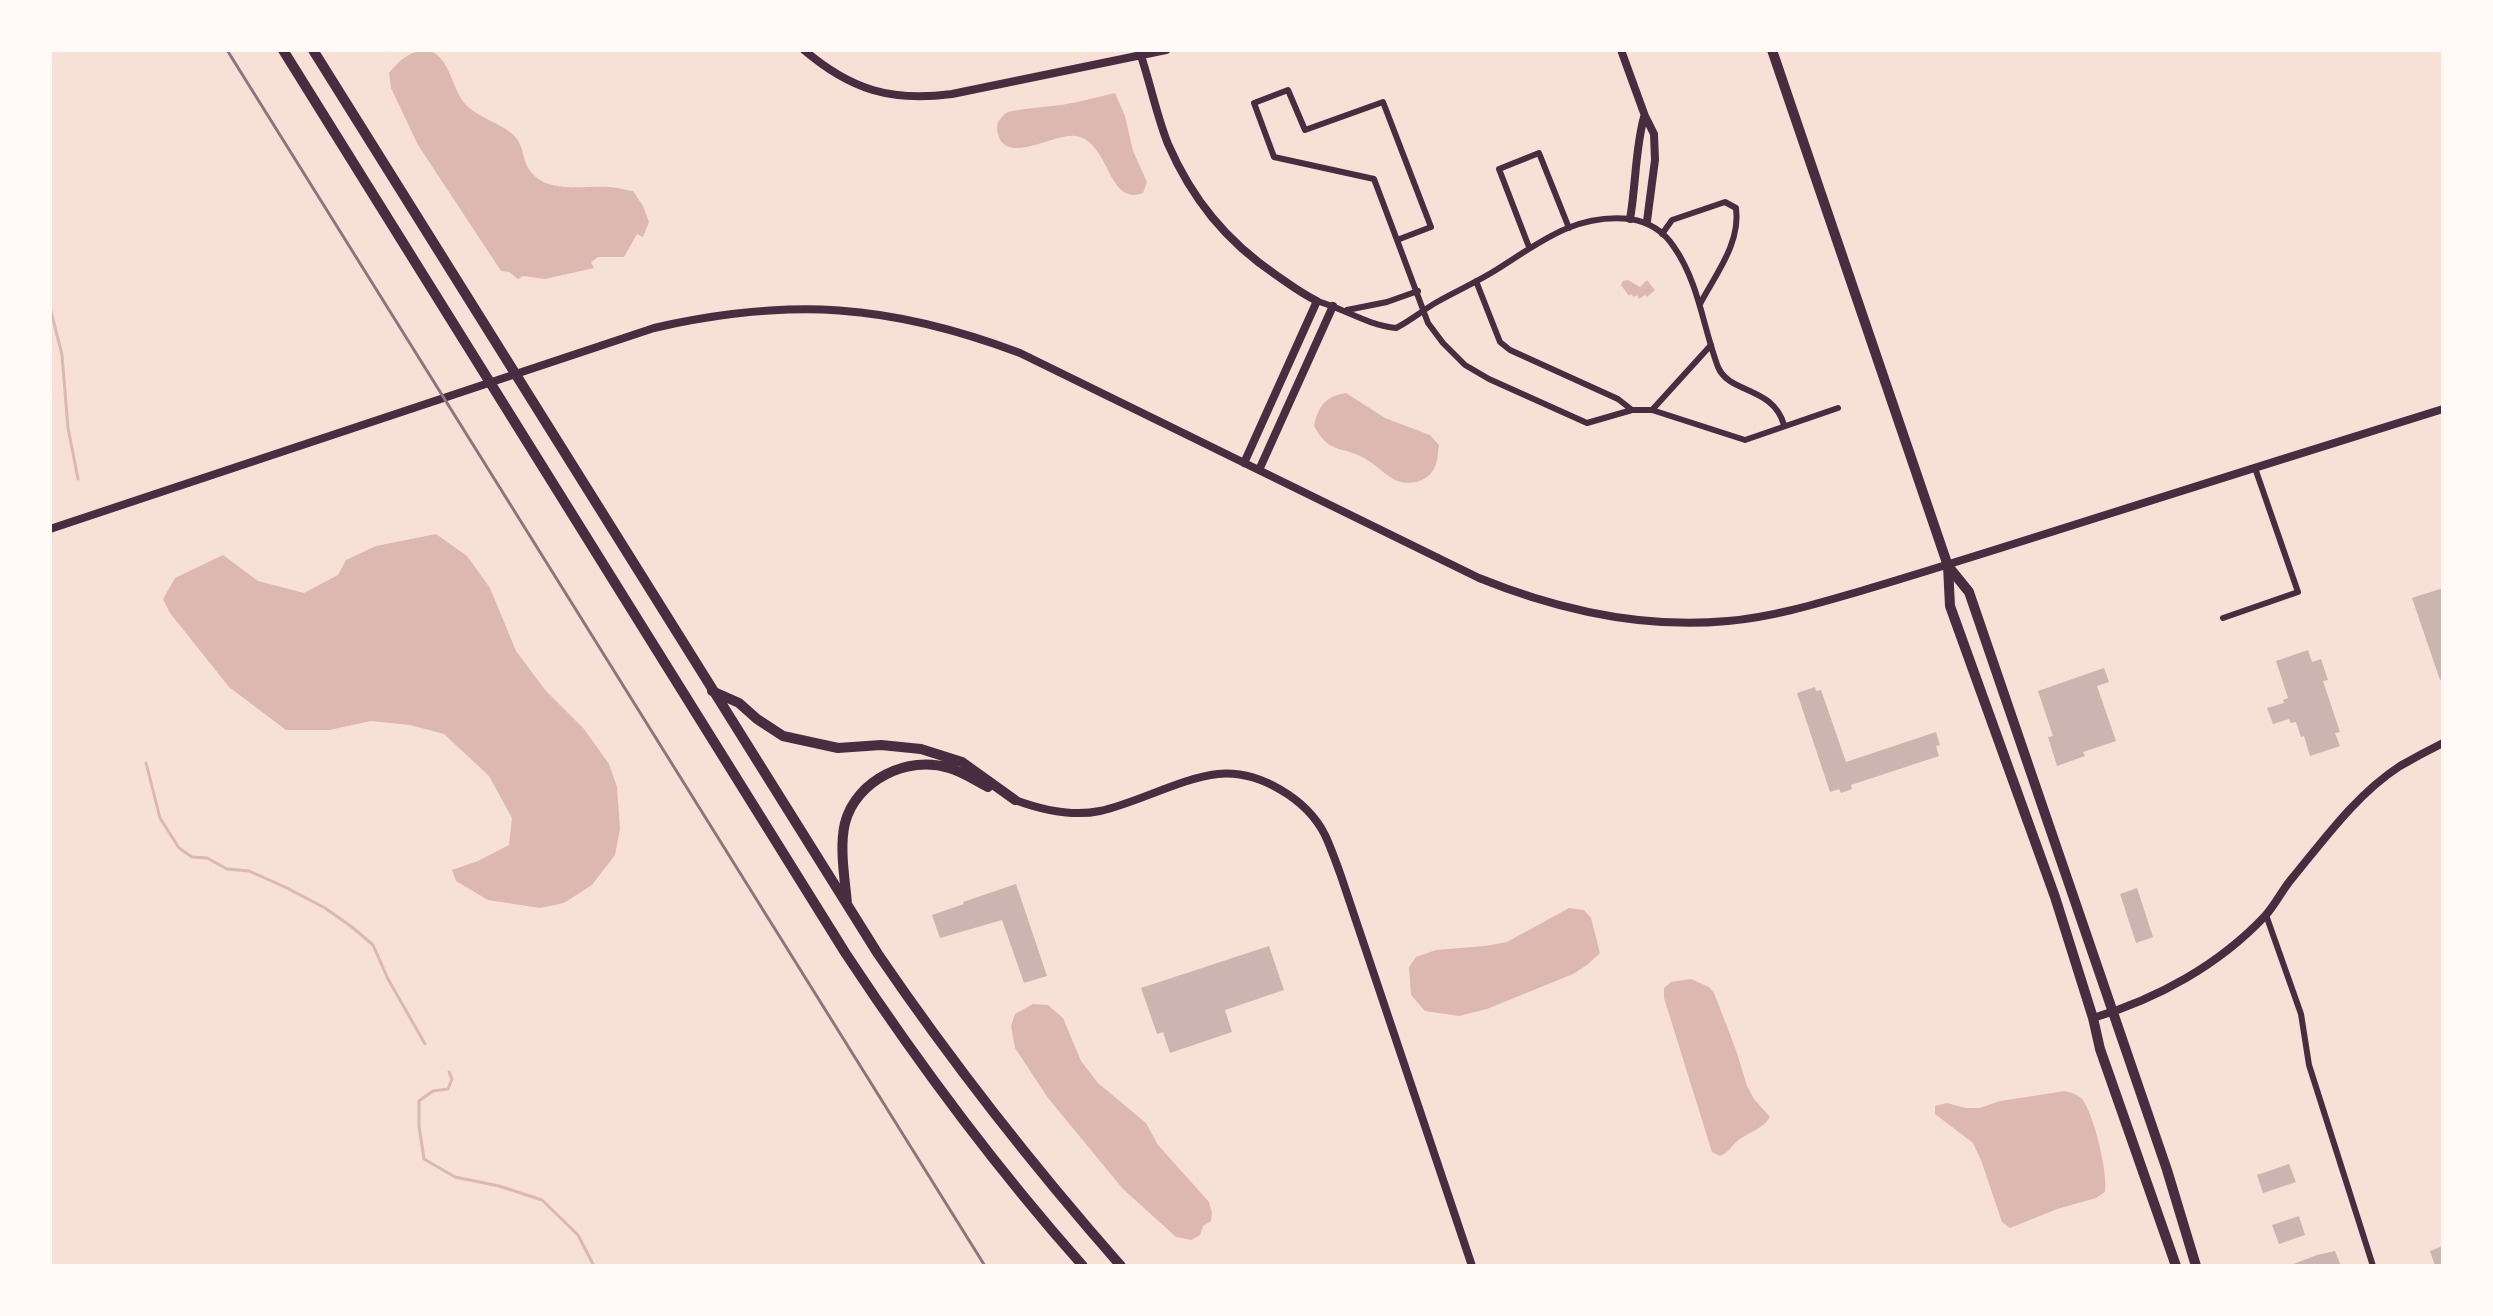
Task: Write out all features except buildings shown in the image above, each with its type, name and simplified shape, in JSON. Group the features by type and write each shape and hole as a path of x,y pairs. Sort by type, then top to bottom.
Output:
{"main road":[{"path":"283,50 846,954 947,1098 1083,1266"},
{"path":"313,50 847,908 969,1083 1042,1176 1121,1266"},
{"path":"1772,50 1948,566 1950,606 2055,897 2100,1049 2176,1266"},
{"path":"1948,566 1969,592 2167,1170 2196,1266"},
{"path":"712,691 739,703 783,736 838,748 881,745 921,749 962,762 1015,800"},
{"path":"847,908 843,846 845,823 853,804 868,784 905,766 930,764 950,768 1015,800"}],"street":[{"path":"804,50 843,78 877,92 925,98 1166,50"},
{"path":"1621,50 1654,134 1647,221"},
{"path":"1140,53 1167,141 1186,182 1203,208 1228,237 1305,295 1347,310 1377,326 1396,328 1495,271 1529,247 1569,228 1610,217 1647,221 1673,245 1685,266 1720,372 1776,406 1784,425"},
{"path":"1397,240 1431,227 1383,102 1305,130 1288,90 1254,103 1274,157 1374,179 1428,323 1465,365 1489,379 1587,423 1632,410 1652,410 1745,440 1838,408"},
{"path":"1630,219 1645,116"},
{"path":"1638,149 1655,149"},
{"path":"1529,247 1499,169 1539,153 1569,228"},
{"path":"1662,234 1672,220 1725,202 1736,208 1738,224 1735,238 1700,304"},
{"path":"1476,281 1500,342 1510,350 1618,399 1632,410"},
{"path":"1347,310 1387,302 1418,291"},
{"path":"1244,463 1317,301"},
{"path":"1259,470 1333,306"},
{"path":"50,529 654,328 719,314 791,308 834,309 904,318 946,328 1020,353 1479,578 1521,595 1622,619 1669,622 1727,621 1782,613 1948,566 2443,409"},
{"path":"1652,410 1711,344"},
{"path":"2223,618 2298,592 2255,468"},
{"path":"2093,1018 2151,997 2190,976 2228,949 2266,915 2342,817 2399,767 2443,743"},
{"path":"1015,800 1041,810 1071,813 1098,811 1218,774 1271,784 1308,812 1324,833 1341,876 1472,1266"},
{"path":"2266,915 2301,1014 2309,1065 2373,1266"}],"shaded area":[{"path":"429,50 437,54 447,67 466,105 517,139 528,168 535,176 544,182 564,187 611,187 633,191 649,222 643,237 637,234 624,257 598,257 591,262 594,268 545,279 523,276 518,279 509,272 501,271 418,145 391,88 389,73 397,64 411,54"},
{"path":"1115,93 1125,116 1133,151 1147,182 1143,193 1131,195 1122,191 1086,140 1066,136 1020,148 1003,143 998,134 998,123 1009,112"},
{"path":"1628,280 1640,287 1647,280 1655,290 1639,299 1637,295 1629,296 1621,285"},
{"path":"1346,393 1385,418 1430,435 1439,445 1436,464 1430,475 1419,481 1401,482 1364,458 1325,441 1314,426 1318,413 1328,400"},
{"path":"436,534 467,556 490,588 516,651 546,691 584,729 609,764 617,787 620,829 615,855 592,885 564,903 540,908 488,900 456,881 452,870 509,845 512,818 489,776 444,734 410,725 371,721 329,730 286,730 229,687 170,613 163,599 175,578 223,555 258,581 304,593 338,575 346,560 376,546"},
{"path":"1569,908 1584,910 1591,918 1600,953 1573,974 1487,1009 1459,1016 1425,1011 1411,995 1409,967 1416,957 1436,950 1507,942"},
{"path":"1691,979 1709,987 1714,993 1747,1086 1770,1117 1720,1156 1712,1152 1664,998 1664,988 1671,982"},
{"path":"1033,1004 1048,1005 1063,1018 1081,1061 1098,1083 1146,1123 1158,1145 1209,1202 1211,1221 1203,1226 1200,1235 1191,1240 1176,1237 1123,1189 1048,1098 1015,1048 1011,1026 1015,1014"},
{"path":"2065,1091 2082,1099 2091,1117 2102,1158 2105,1192 2096,1198 2057,1209 2010,1228 2002,1222 1973,1143 1935,1114 1935,1106 1947,1103 1980,1108 2000,1101"}],"waterway":[{"path":"50,307 62,355 68,428 78,479"},
{"path":"146,763 160,818 179,848 192,857 207,858 227,869 249,871 287,888 325,908 352,927 373,945 388,979 425,1044"},
{"path":"449,1072 452,1079 448,1089 433,1091 419,1101 424,1159 455,1177 499,1186 542,1200 578,1235 594,1266"}],"railway":[{"path":"227,50 985,1266"}]}
